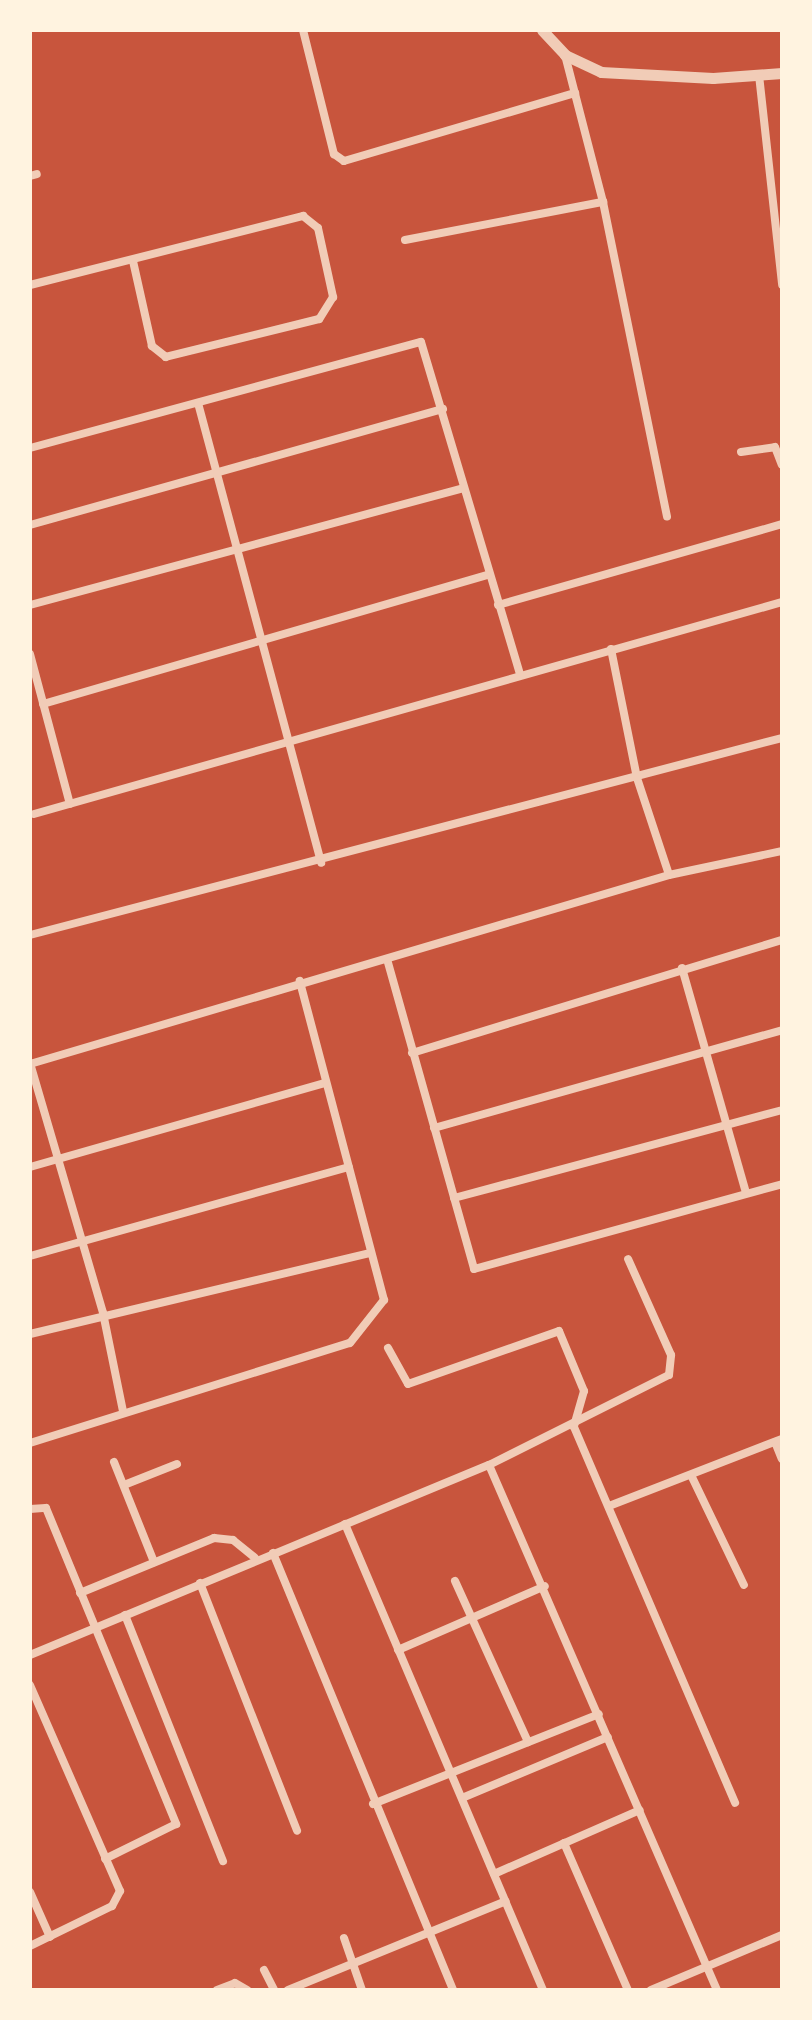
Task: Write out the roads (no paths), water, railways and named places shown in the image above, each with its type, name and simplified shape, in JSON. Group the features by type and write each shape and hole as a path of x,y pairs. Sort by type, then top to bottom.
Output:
{"street":[{"path":"303,30 334,154 355,160 575,93"},
{"path":"542,30 565,55 601,72 782,73"},
{"path":"565,55 603,202 667,517"},
{"path":"759,75 782,285"},
{"path":"405,240 603,202"},
{"path":"30,285 303,216 318,228 333,297 319,319 166,357 152,346 133,261"},
{"path":"30,448 418,341 426,345 488,575 520,674"},
{"path":"198,403 293,737 321,863"},
{"path":"30,525 443,409"},
{"path":"741,452 775,447 782,465"},
{"path":"30,605 464,488"},
{"path":"498,605 782,524"},
{"path":"43,704 488,575"},
{"path":"34,814 293,737 782,602"},
{"path":"611,649 637,778 669,875"},
{"path":"30,654 70,804"},
{"path":"30,935 321,863 782,738"},
{"path":"123,1411 103,1313 53,1162 30,1063 300,981 387,959 669,875 782,851"},
{"path":"412,1053 682,968 782,940"},
{"path":"387,959 474,1269 782,1184"},
{"path":"682,968 723,1126 746,1193"},
{"path":"30,1443 123,1411 350,1343 384,1300 300,981"},
{"path":"434,1128 782,1030"},
{"path":"30,1167 325,1083"},
{"path":"454,1198 782,1110"},
{"path":"30,1256 349,1167"},
{"path":"30,1334 103,1313 371,1253"},
{"path":"30,1655 94,1633 125,1615 255,1558 489,1465 574,1427 673,1366 628,1259"},
{"path":"388,1348 408,1384 559,1331 584,1391 574,1427 735,1803"},
{"path":"609,1506 778,1440 782,1459"},
{"path":"114,1462 154,1562"},
{"path":"124,1485 177,1464"},
{"path":"489,1465 545,1586 717,1990"},
{"path":"691,1475 744,1585"},
{"path":"30,1509 46,1508 94,1633 176,1824 105,1859"},
{"path":"345,1524 543,1990"},
{"path":"80,1593 214,1538 233,1540 255,1558"},
{"path":"273,1553 373,1804 453,1990"},
{"path":"455,1581 528,1742"},
{"path":"200,1583 297,1831"},
{"path":"398,1650 545,1586"},
{"path":"125,1615 223,1861"},
{"path":"30,1685 105,1859 118,1899 30,1946"},
{"path":"373,1804 599,1714"},
{"path":"462,1798 608,1737"},
{"path":"494,1874 640,1810"},
{"path":"564,1843 628,1990"},
{"path":"30,1892 50,1937"},
{"path":"288,1990 506,1901"},
{"path":"651,1990 782,1935"},
{"path":"344,1938 362,1990"},
{"path":"264,1970 274,1990"},
{"path":"217,1990 235,1983 247,1990"}]}
